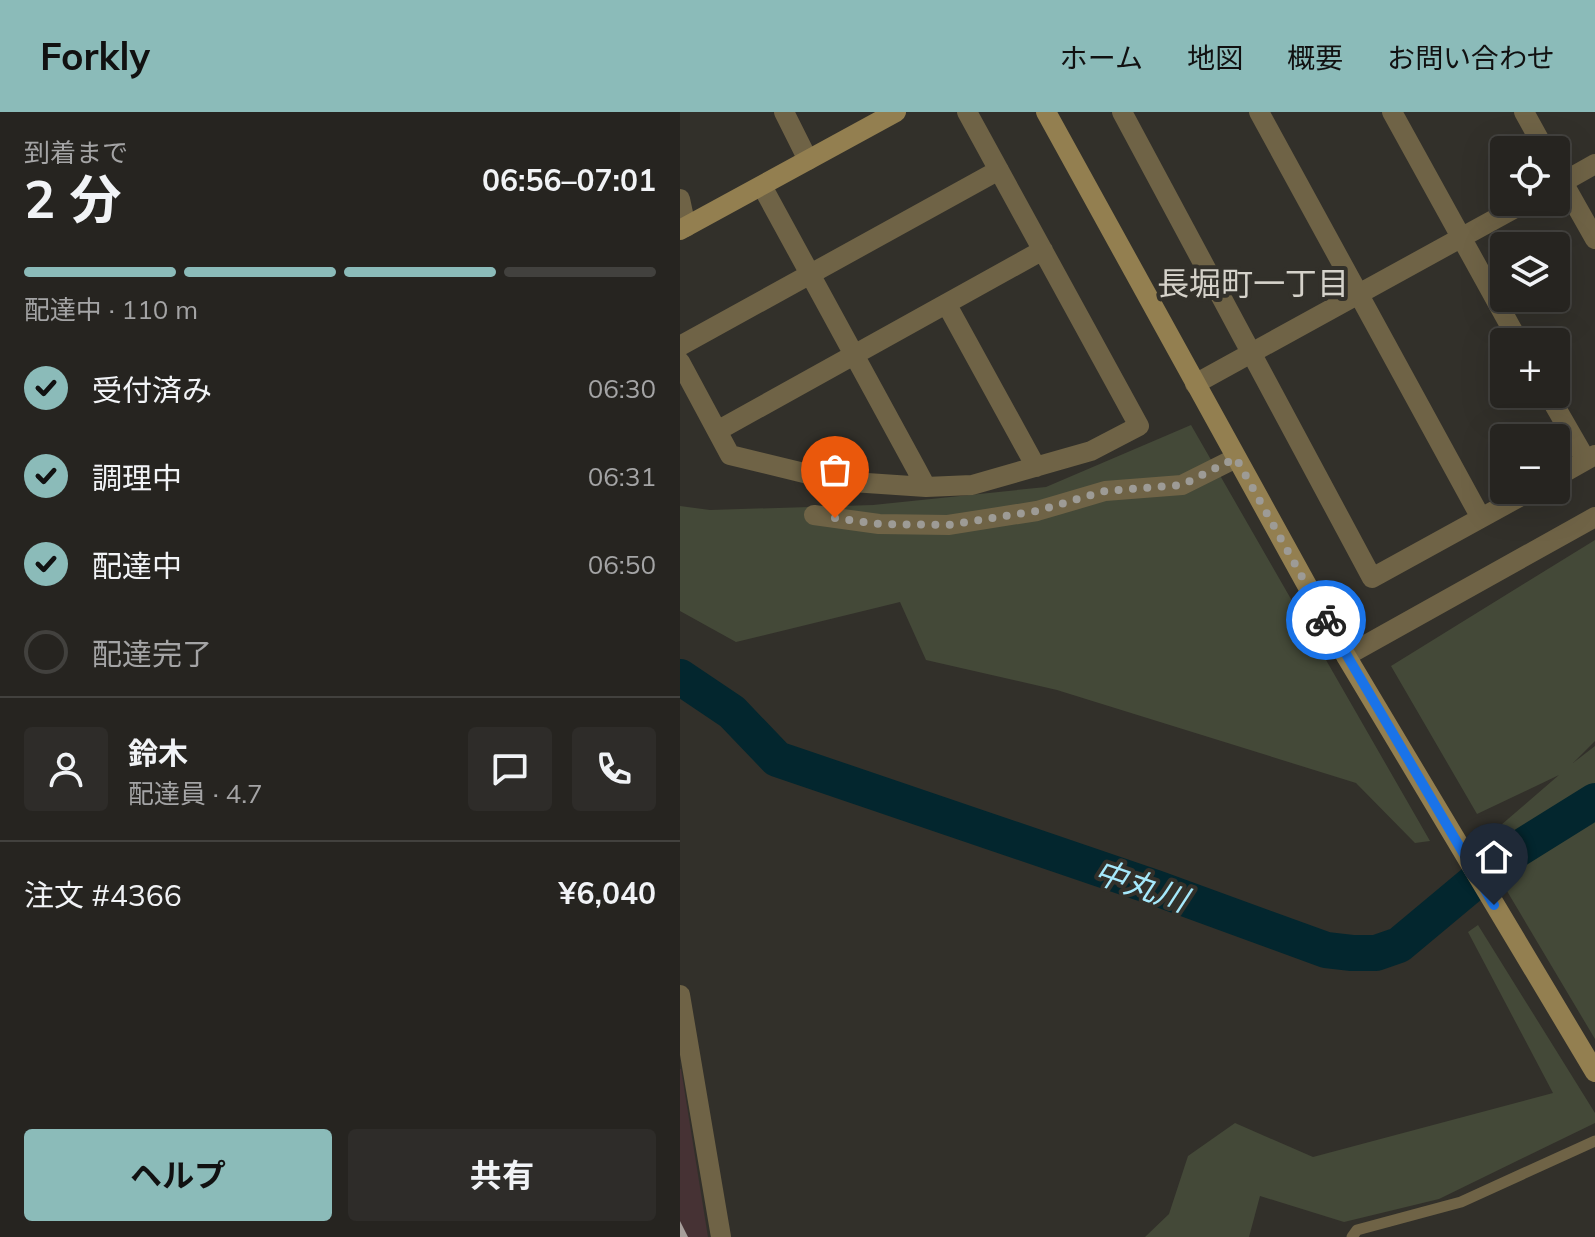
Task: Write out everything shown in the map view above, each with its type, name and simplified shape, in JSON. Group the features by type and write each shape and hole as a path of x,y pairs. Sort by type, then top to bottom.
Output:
{"street":[{"path":"784,112 808,160"},
{"path":"680,199 683,229 896,112"},
{"path":"680,362 730,455 837,481 926,487 972,485 1091,451 1139,426 967,112"},
{"path":"1046,112 1346,656 1595,1072"},
{"path":"1122,112 1372,578 1506,504"},
{"path":"1259,112 1481,518"},
{"path":"1392,112 1511,328"},
{"path":"1524,112 1537,136"},
{"path":"1570,174 1595,164"},
{"path":"680,346 999,170"},
{"path":"762,186 926,487"},
{"path":"1570,198 1595,239"},
{"path":"1195,384 1500,216"},
{"path":"717,431 1043,250"},
{"path":"947,305 1036,467"},
{"path":"1557,408 1590,458 1570,469"},
{"path":"814,515 879,524 948,525 1037,511 1105,491 1182,485 1236,458"},
{"path":"1346,656 1595,517"},
{"path":"680,995 684,1049 721,1237"}],"lane":[{"path":"1352,1237 1357,1230 1461,1202 1595,1141"}],"shaded area":[{"path":"681,1069 708,1237 680,1237"}],"green space":[{"path":"1191,425 1430,841 1415,843 1356,783 1057,690 926,660 900,602 736,642 680,611 680,506 710,510 873,505 1046,487"},
{"path":"1595,540 1595,741 1573,763 1595,746 1595,1039 1479,844 1559,775 1477,814 1391,666"},
{"path":"1478,925 1595,1113 1595,1123 1439,1199 1344,1222 1260,1196 1249,1237 1145,1237 1169,1214 1188,1156 1235,1123 1313,1157 1553,1093 1468,932"}],"building":[{"path":"680,1221 688,1237 680,1237"}],"waterway":[{"name":"中丸川","path":"680,677 732,712 777,759 1156,888 1326,950 1376,953 1399,945 1502,859 1595,801"}],"way so far":[{"path":"835,518 879,524 948,525 1037,511 1105,491 1182,485 1236,458 1326,620"}],"district":[{"name":"長堀町一丁目","path":"1253,284"}],"route":[{"path":"1326,620 1494,905"}]}
